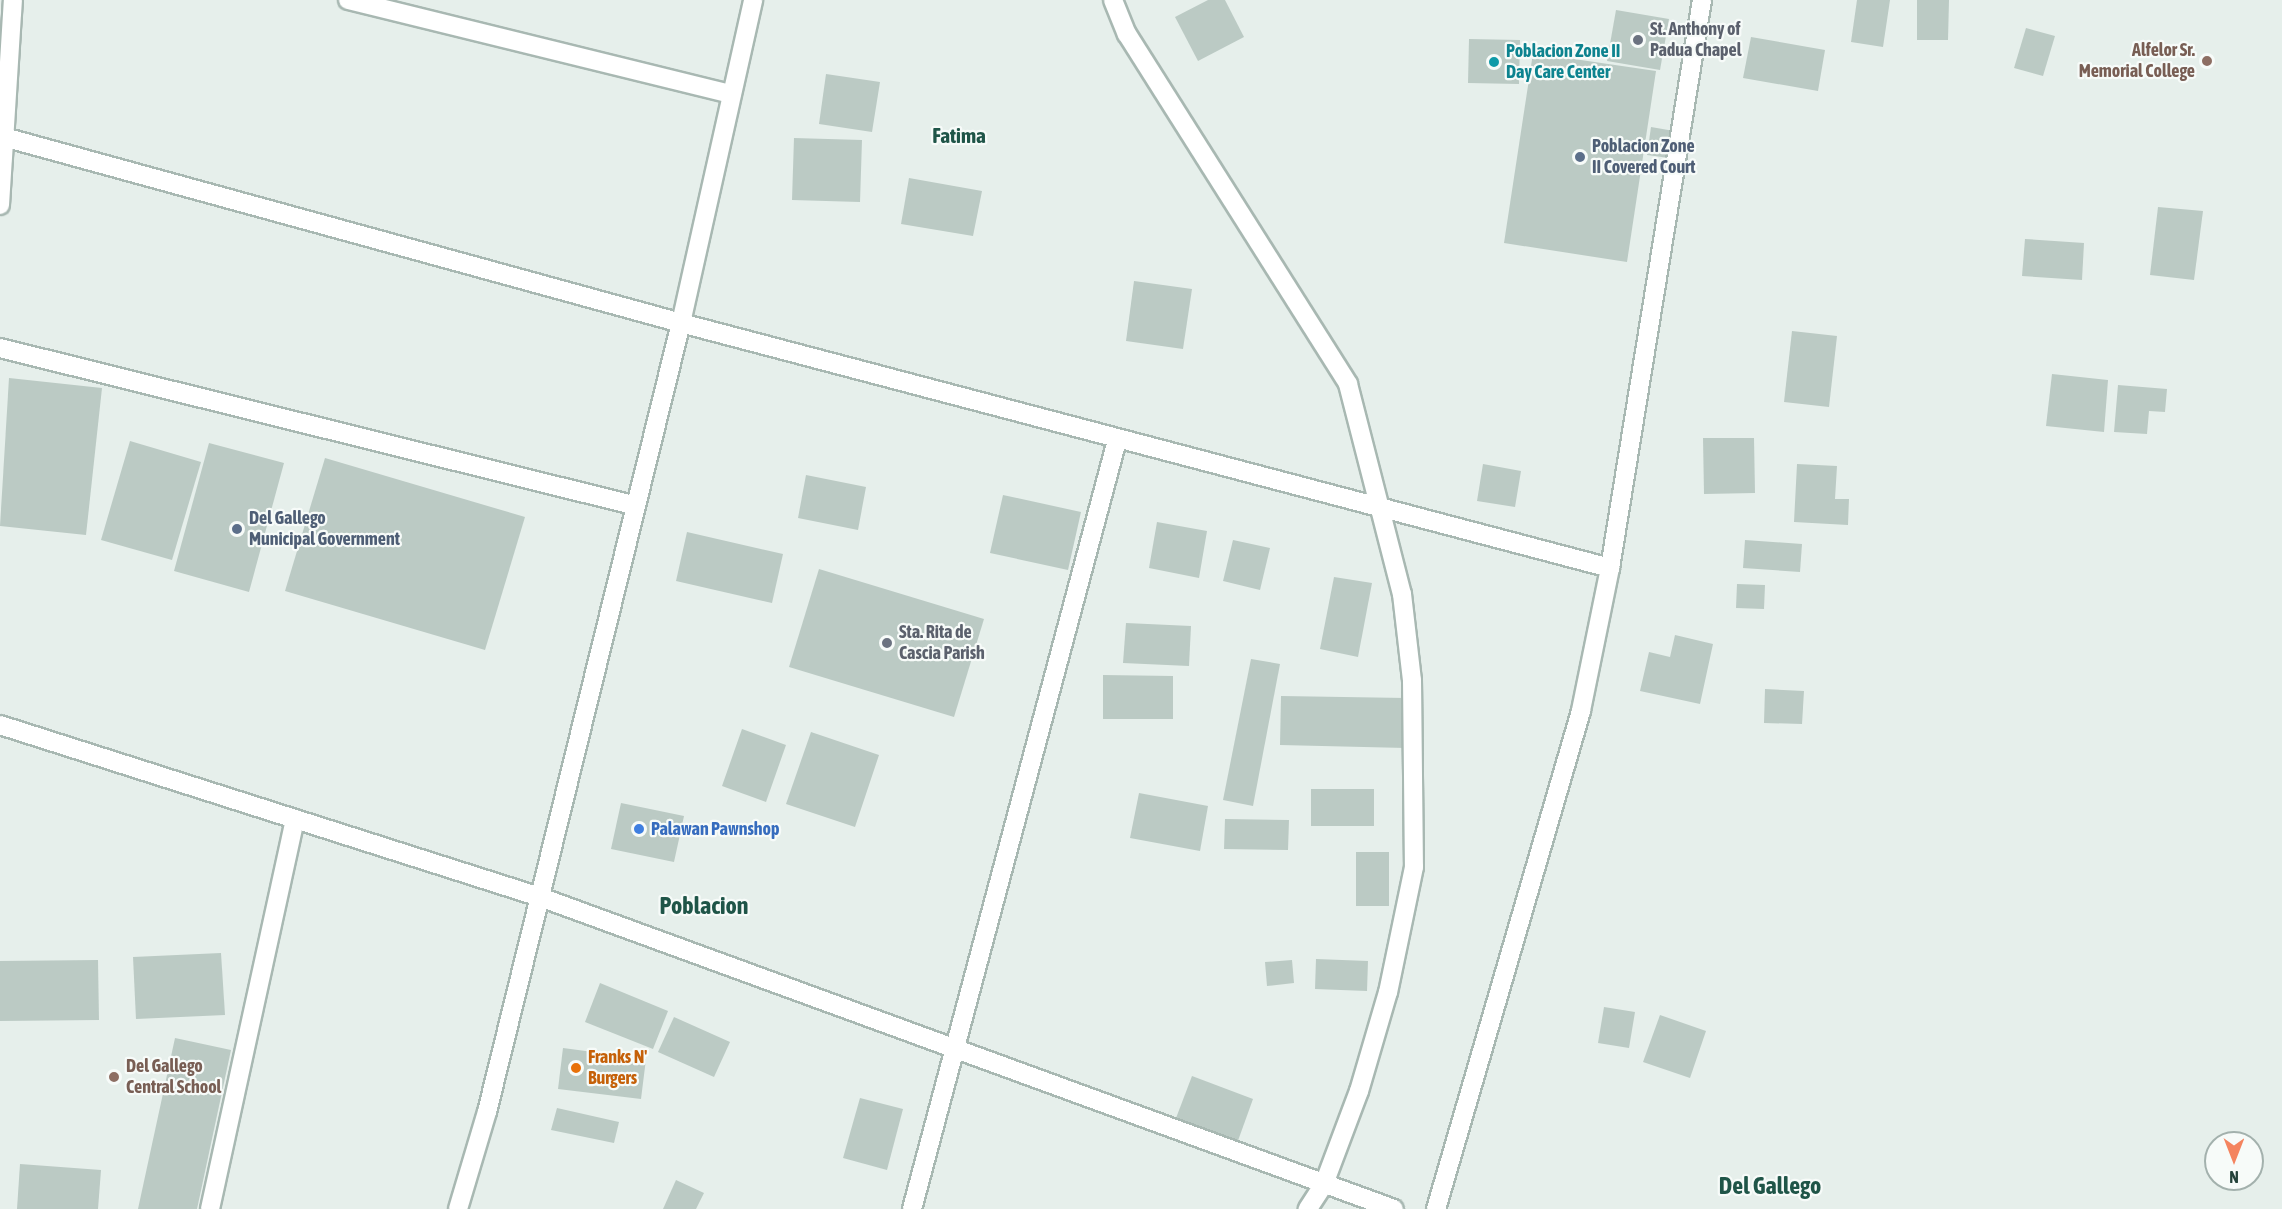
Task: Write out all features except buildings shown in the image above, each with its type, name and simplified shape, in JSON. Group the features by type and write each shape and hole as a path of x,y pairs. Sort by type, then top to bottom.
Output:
{"street":[{"path":"0,205 13,0"},
{"path":"348,0 732,94"},
{"path":"458,1209 540,897 633,505 681,323 753,0"},
{"path":"1113,0 1127,34 1348,384 1396,557 1408,634 1414,867 1384,1003 1323,1184 1308,1209"},
{"path":"1436,1209 1581,711 1610,568 1701,0"},
{"path":"4,137 681,323 1117,440 1380,505 1610,568"},
{"path":"0,348 633,505"},
{"path":"912,1209 951,1052 1117,440"},
{"path":"0,725 540,897 951,1052 1394,1209"},
{"path":"210,1209 296,819"}],"place":[{"name":"St. Anthony of Padua Chapel","path":"1638,40"},
{"name":"Alfelor Sr. Memorial College","path":"2207,61"},
{"name":"Poblacion Zone II Day Care Center","path":"1494,62"},
{"name":"Poblacion Zone II Covered Court","path":"1580,157"},
{"name":"Del Gallego Municipal Government","path":"237,529"},
{"name":"Sta. Rita de Cascia Parish","path":"887,643"},
{"name":"Palawan Pawnshop","path":"639,829"},
{"name":"Franks N' Burgers","path":"576,1068"},
{"name":"Del Gallego Central School","path":"114,1077"}],"district":[{"name":"Fatima","path":"959,135"},
{"name":"Poblacion","path":"704,906"},
{"name":"Del Gallego","path":"1770,1186"}]}
